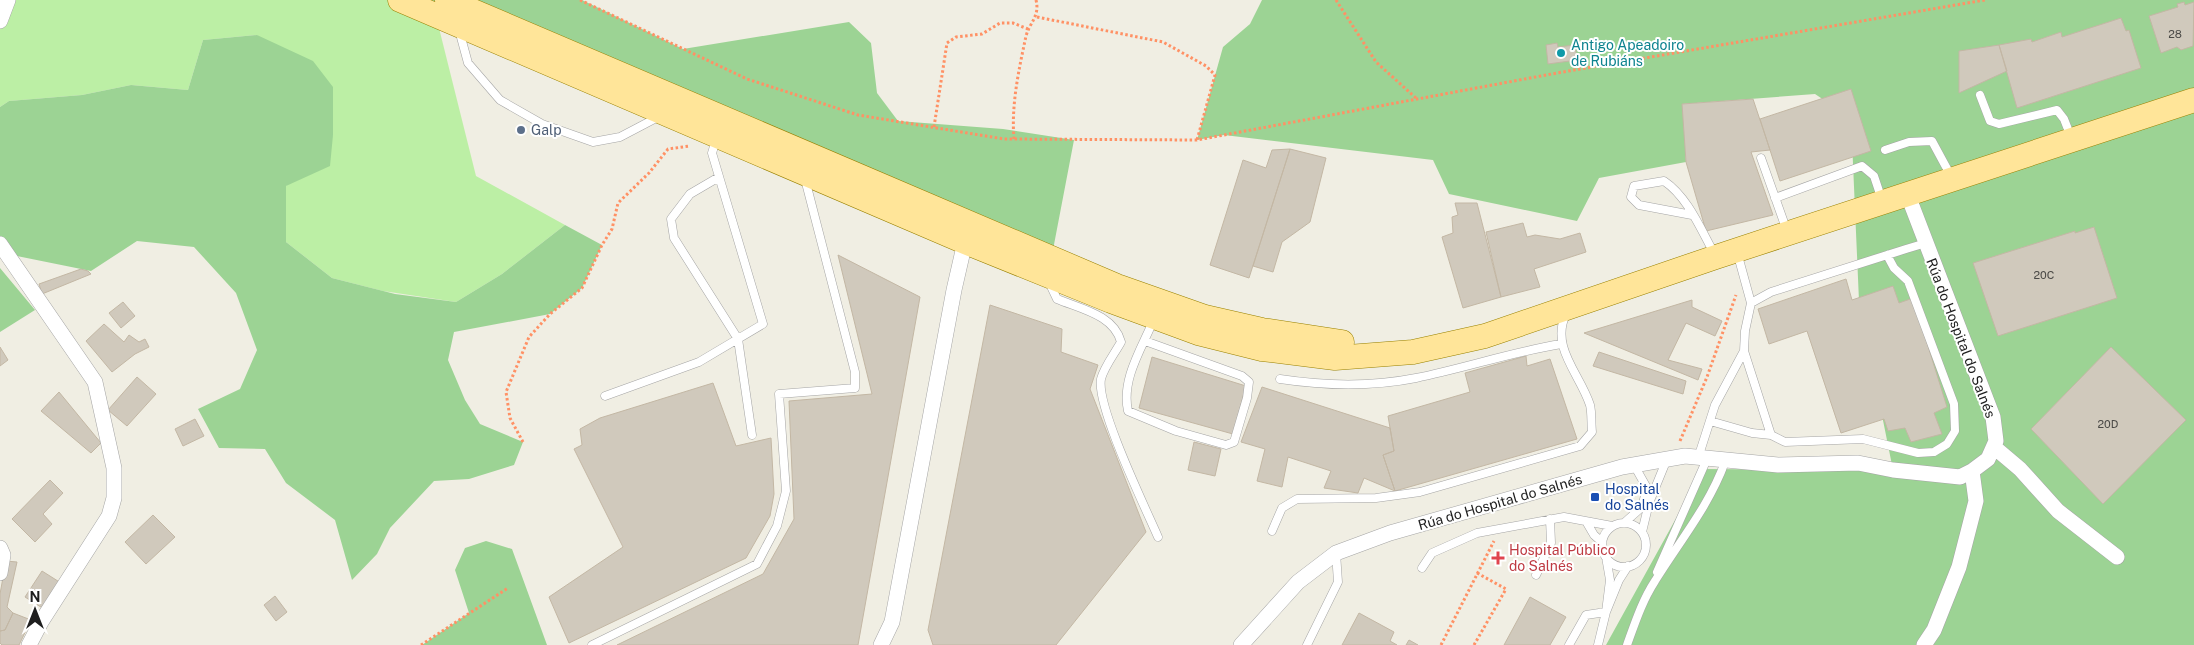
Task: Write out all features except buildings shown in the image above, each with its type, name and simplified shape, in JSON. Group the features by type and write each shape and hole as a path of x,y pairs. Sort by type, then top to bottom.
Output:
{"main road":[{"path":"400,0 665,113 715,144 804,172 965,242 1155,317 1198,333 1262,349 1335,358 1413,352 1484,336 1882,201 2194,100"},
{"path":"447,0 1116,286 1205,317 1262,330 1335,342 1410,339 1482,327 1575,304"}],"street":[{"path":"0,21 8,0"},
{"path":"825,161 874,193 955,228 965,242 954,290 892,622 882,645"},
{"name":"Rúa do Hospital do Salnés","path":"1907,193 1993,417 1996,441 1994,447"},
{"path":"965,242 983,239 1113,294 1205,317"},
{"path":"0,244 95,382 114,468 114,498 109,516 41,622 29,645"},
{"path":"1924,645 1934,630 1959,567 1976,501 1972,472 1988,459 1994,447 2020,469 2058,511 2117,557"},
{"name":"Rúa do Hospital do Salnés","path":"1242,645 1298,582 1336,553 1390,533 1634,465 1686,456 1725,462 1778,465 1858,463 1893,470 1960,477 1972,472"},
{"path":"0,548 3,555 0,573"},
{"path":"892,622 893,645"}],"lane":[{"path":"458,25 468,63 500,100 542,124 593,142 620,137 665,113"},
{"path":"1980,95 1990,121 1999,124 2056,110 2064,119 2072,140"},
{"path":"1885,150 1910,142 1932,141 1953,179"},
{"path":"605,396 699,362 764,324 719,177 715,144"},
{"path":"1761,158 1787,233"},
{"path":"1775,198 1862,166 1874,176 1882,201"},
{"path":"592,645 757,564 777,526 786,491 779,394 855,388 855,372 804,172"},
{"path":"719,177 690,194 671,219 674,238 738,339 752,435"},
{"path":"1692,215 1639,205 1631,197 1634,186 1664,181 1676,189 1692,215 1726,253 1751,304 1745,331 1744,351 1771,435"},
{"path":"1751,304 1771,292 1926,243"},
{"path":"1710,421 1752,433 1771,435 1785,442 1863,439 1918,453 1934,452 1947,444 1955,431 1954,404 1908,280 1894,268 1887,255"},
{"path":"1048,276 1049,285 1057,299 1104,318 1118,331 1121,342 1101,378 1101,394 1115,436 1158,537"},
{"path":"1272,531 1282,508 1297,499 1376,498 1420,492 1580,446 1592,432 1590,406 1561,344 1560,329 1565,315 1575,304"},
{"path":"1144,341 1242,376 1249,382 1247,398 1234,442 1226,445 1176,431 1128,411 1125,397 1129,378 1144,341 1155,317"},
{"path":"1280,379 1322,385 1366,385 1415,378 1524,350 1561,344"},
{"path":"1654,582 1703,459 1710,421 1715,406 1744,351"},
{"path":"1642,532 1649,503 1667,459"},
{"path":"1627,645 1641,607 1654,582 1686,536 1716,484 1725,462"},
{"path":"1624,523 1642,507 1647,488 1634,465"},
{"path":"1422,568 1432,553 1476,533 1564,517 1587,523 1612,526 1624,523 1631,524 1642,532 1645,539 1644,553 1640,559 1628,566 1619,580 1606,612"},
{"path":"1536,575 1551,543 1550,519"},
{"path":"1587,523 1594,535 1602,542 1610,580 1606,612 1598,645"},
{"path":"1602,542 1607,530 1612,526"},
{"path":"1307,645 1338,582 1336,553"},
{"path":"1606,557 1616,565 1628,566"},
{"path":"1569,645 1586,615 1606,612"}],"path":[{"path":"580,0 747,79 858,115 1014,139 1197,140 1417,99 1985,0"},
{"path":"1014,139 1016,92 1028,29 1037,17 1036,0"},
{"path":"1336,0 1376,62 1417,99"},
{"path":"1037,17 1163,42 1206,66 1215,75 1197,140"},
{"path":"934,128 948,43 956,37 982,34 1000,23 1013,23 1028,29"},
{"path":"523,442 510,418 506,392 529,337 550,314 582,288 602,245 612,230 618,203 649,173 668,149 715,144"},
{"path":"1474,645 1506,589 1477,573"},
{"path":"421,645 508,588"}],"green space":[{"path":"9,0 400,0 436,16 476,176 565,225 502,274 456,302 383,291 332,278 286,242 286,186 333,135 257,35 203,40 188,90 131,85 82,95 9,101 0,107 0,23"},
{"path":"401,0 582,0 683,49 849,22 871,43 877,93 898,121 1003,129 1074,140 1048,276"},
{"path":"1262,0 2194,0 2194,645 1606,645 1700,475 1700,469 1893,470 1859,301 1851,118 1815,94 1683,104 1686,162 1599,178 1577,221 1449,194 1433,160 1224,135 1197,140 1223,47 1250,24"},
{"path":"257,35 313,61 333,87 333,135 330,166 286,186 286,242 332,278 395,294 456,302 502,274 565,225 602,245 582,288 550,314 454,332 448,360 465,400 480,424 523,442 514,465 469,479 434,481 390,528 377,554 352,580 335,520 286,483 265,449 219,448 198,409 240,389 257,350 236,293 194,247 137,241 91,271 7,254 0,244 0,107 9,101 82,95 131,85 188,90 203,40"},
{"path":"0,268 35,310 0,332"},
{"path":"486,541 512,549 547,645 422,645 469,613 455,570 465,548"}],"place":[{"name":"Antigo Apeadoiro de Rubiáns","path":"1561,53"},
{"name":"Galp","path":"521,130"},
{"name":"Hospital do Salnés","path":"1595,497"},
{"name":"Hospital Público do Salnés","path":"1498,558"}]}
